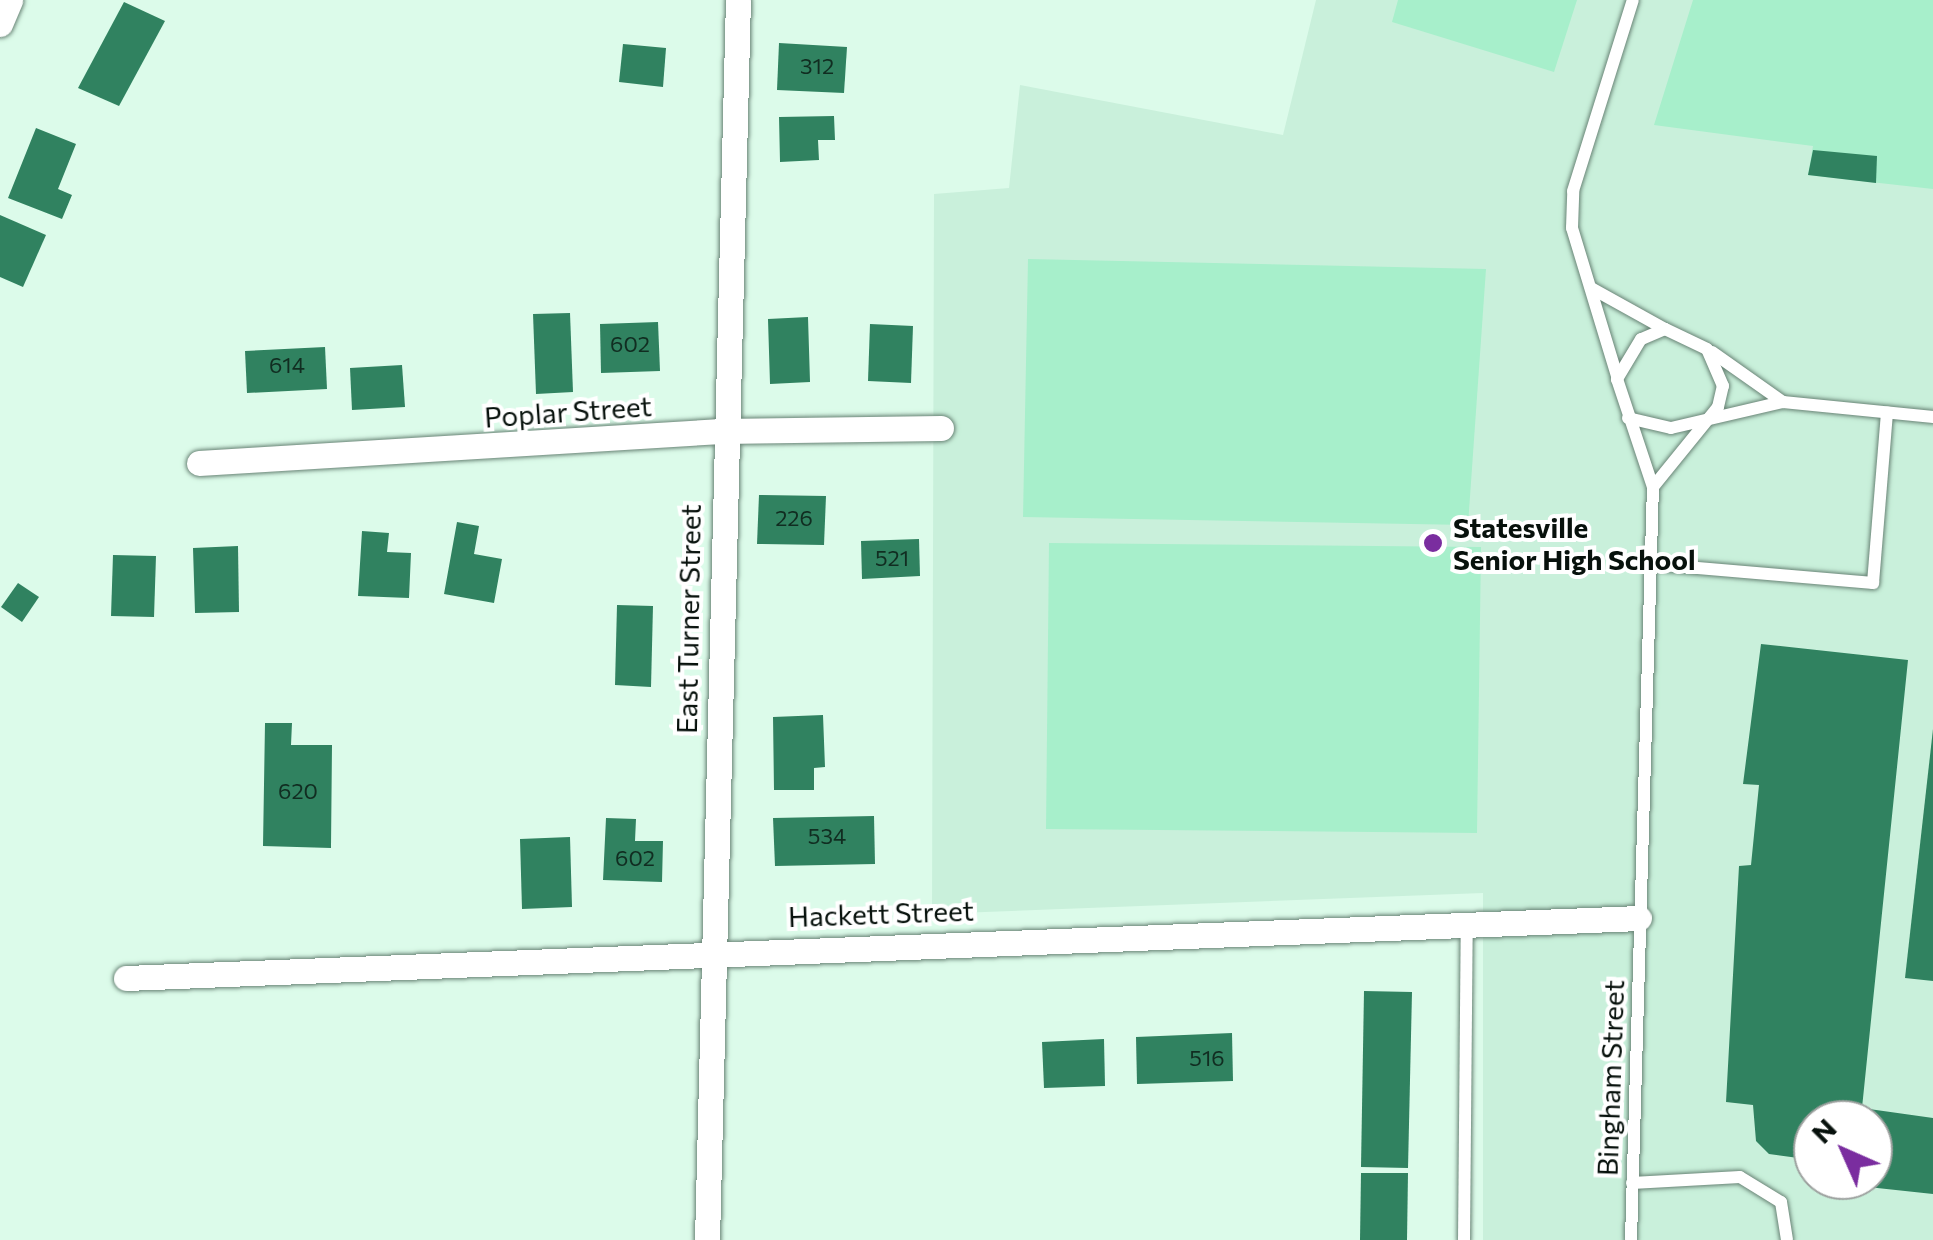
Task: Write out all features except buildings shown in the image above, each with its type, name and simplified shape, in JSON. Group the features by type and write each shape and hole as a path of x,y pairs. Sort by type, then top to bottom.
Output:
{"street":[{"path":"0,24 10,0"},
{"name":"East Turner Street","path":"707,1240 721,431 738,0"},
{"name":"Poplar Street","path":"199,463 721,431 941,428"},
{"name":"Hackett Street","path":"126,978 711,948 1639,918"}],"lane":[{"path":"1633,0 1573,191 1572,228 1628,418 1653,487"},
{"path":"1592,288 1707,349 1783,402"},
{"path":"1617,379 1641,340 1665,329"},
{"path":"1653,487 1701,425 1723,386 1707,349"},
{"path":"1628,418 1701,425 1783,402 1933,417"},
{"path":"1651,564 1873,583 1886,413"},
{"name":"Bingham Street","path":"1631,1240 1653,487"},
{"path":"1464,1240 1466,924"},
{"path":"1632,1183 1740,1177 1780,1202 1787,1240"}],"shaded area":[{"name":"Statesville Senior High School","path":"1316,0 1933,0 1933,1240 1483,1240 1483,893 932,914 934,194 1009,188 1020,85 1283,135"}],"green space":[{"path":"1398,0 1577,0 1554,72 1392,22"},
{"path":"1693,0 1933,0 1933,189 1808,175 1813,146 1654,125"},
{"path":"1028,259 1486,269 1468,525 1023,517"},
{"path":"1049,543 1481,547 1477,833 1046,829"}],"place":[{"name":"Statesville Senior High School","path":"1433,543"}]}
